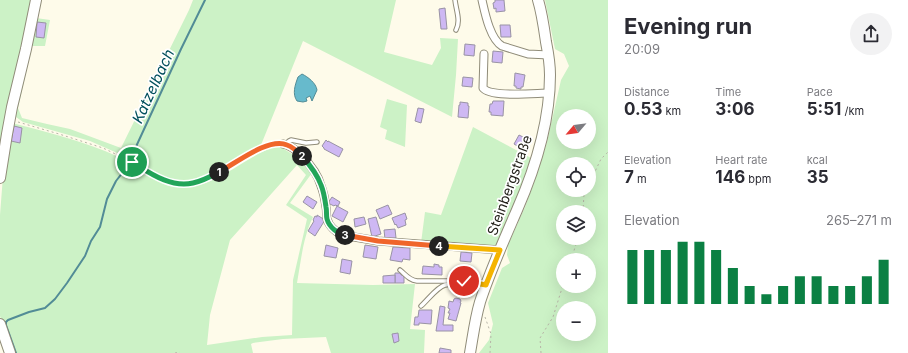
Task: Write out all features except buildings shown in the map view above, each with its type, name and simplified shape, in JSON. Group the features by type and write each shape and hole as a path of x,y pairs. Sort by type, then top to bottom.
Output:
{"main road":[{"path":"0,178 10,119 36,0"},
{"name":"Steinbergstraße","path":"470,353 480,304 486,285 526,186 541,140 546,116 550,74 544,29 538,0"},
{"path":"0,324 10,353"}],"street":[{"path":"482,0 491,30 499,44 528,54 548,55"},
{"path":"484,54 483,88 487,92 514,94 549,93"},
{"path":"284,144 295,150 308,163 316,174 321,185 327,209 327,220 338,233 342,235 378,241 500,250"}],"lane":[{"path":"455,0 458,20 456,30"},
{"path":"284,144 291,140 306,143 317,142"},
{"path":"400,270 412,280 417,281 464,281 486,285"},
{"path":"421,306 436,290 442,286 464,285 471,282"}],"path":[{"path":"10,119 103,148 116,153 157,177 172,183 181,184 192,183 205,179 261,148 275,144 284,144"},
{"path":"596,169 601,159 608,152"},
{"path":"541,353 540,338 553,317 560,293"},
{"path":"484,316 491,334 490,353"},
{"path":"175,353 180,352"}],"green space":[{"path":"0,0 33,0 0,161"},
{"path":"193,0 396,0 384,52 432,65 441,48 440,38 458,39 452,117 303,41 261,145 214,173 191,181 180,183 168,180 140,163 90,141 23,122 16,117 14,111 36,18 50,20 45,46 32,46 18,108 22,118 70,129 121,148"},
{"path":"545,0 608,0 608,353 479,353 489,340 493,324 488,303 502,268 510,263 507,255 508,245 525,207 537,174 547,142 561,80 569,66 564,54 555,49"},
{"path":"387,99 407,105 405,147 385,139 387,130 380,127"},
{"path":"12,123 105,151 125,160 158,180 176,186 185,187 203,184 262,152 279,146 292,154 296,153 312,173 290,203 313,217 305,241 297,283 373,285 415,284 410,329 425,330 424,353 331,353 326,337 283,339 253,343 251,344 253,353 13,353 0,316 0,215 3,176","holes":["297,165 306,175 286,205 307,219 293,280 292,335 262,337 207,345 210,315 230,240"]},
{"path":"473,127 531,158 514,205 496,247 421,243 425,212 441,215"}],"water":[{"path":"302,74 311,80 316,87 317,90 312,101 310,96 306,98 307,101 303,102 297,101 295,98 294,89 298,77"}],"waterway":[{"name":"Katzelbach","path":"5,323 8,320 29,312 45,308 55,299 85,256 91,241 100,227 107,199 116,181 130,163 134,151 205,0"},
{"path":"6,322 16,353"}],"route":[{"path":"132,162 157,177 172,183 192,183 205,179 221,171 261,148 275,144 289,145 313,168 321,185 327,209 327,220 333,228 342,235 378,241 500,250 486,285 464,281"}]}
